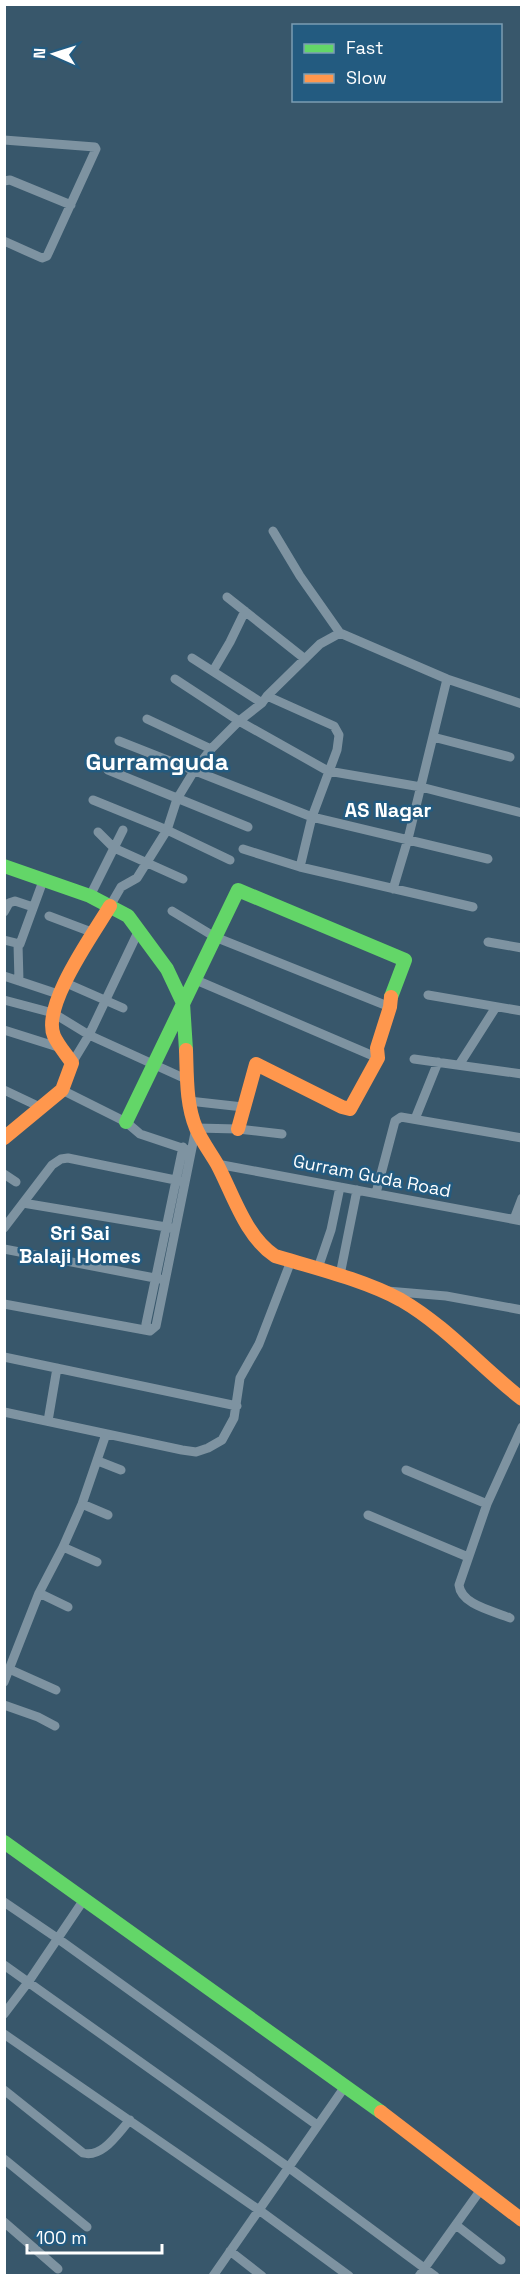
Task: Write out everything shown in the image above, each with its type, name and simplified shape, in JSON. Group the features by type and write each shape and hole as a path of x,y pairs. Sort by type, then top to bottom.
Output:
{"street":[{"path":"4,140 96,148 47,256 42,258 4,242"},
{"path":"4,180 10,180 71,205"},
{"path":"273,531 300,576 340,633 447,680 522,705"},
{"path":"227,597 304,659"},
{"path":"213,671 245,611"},
{"path":"72,1063 53,1034 53,1013 62,989 121,887 136,878 167,830 177,799 211,749 239,721 265,700 320,644 340,633"},
{"path":"192,658 265,700 334,726 339,735 337,750 312,817 300,867"},
{"path":"175,679 239,721 328,771 421,787 522,813"},
{"path":"393,889 408,839 447,680"},
{"path":"147,720 211,749"},
{"path":"433,736 510,756"},
{"path":"119,741 312,817 488,859"},
{"path":"108,770 248,826"},
{"path":"93,801 167,830 230,860"},
{"path":"90,896 123,830"},
{"path":"98,832 114,848 183,879"},
{"path":"243,849 300,867 473,907"},
{"path":"4,866 90,896 128,916 167,969 183,1003 189,1101 196,1128 256,1239 266,1250 275,1256 340,1275 400,1300 442,1329 496,1379 522,1399"},
{"path":"19,981 18,944 22,941 43,881"},
{"path":"126,1122 238,890 405,960 396,979 377,1048 378,1058 361,1095 350,1108 342,1107 256,1064 238,1129"},
{"path":"4,912 9,903 15,902 33,907"},
{"path":"172,911 215,937 390,1007"},
{"path":"49,916 94,933"},
{"path":"4,1138 62,1090 72,1063 89,1035 139,930"},
{"path":"4,940 18,944"},
{"path":"488,942 522,948"},
{"path":"4,976 62,989 123,1008"},
{"path":"196,980 378,1058"},
{"path":"429,996 522,1011"},
{"path":"4,1000 53,1013 89,1035 188,1080"},
{"path":"459,1065 496,1007"},
{"path":"4,1030 61,1048"},
{"path":"39,1042 53,1034"},
{"path":"414,1059 522,1074"},
{"path":"415,1119 438,1062"},
{"path":"4,1090 42,1108"},
{"path":"62,1090 126,1122 140,1134 187,1149"},
{"path":"189,1101 243,1107"},
{"path":"376,1193 395,1121 401,1117 522,1138"},
{"path":"196,1128 238,1129 282,1134"},
{"path":"4,1304 150,1331 156,1326 161,1279 171,1228 187,1149 196,1128"},
{"path":"4,1228 52,1165 61,1159 68,1158 181,1181"},
{"name":"Gurram Guda Road","path":"217,1164 518,1220"},
{"path":"4,1174 16,1182"},
{"path":"318,1268 331,1230 340,1187"},
{"path":"340,1275 357,1190"},
{"path":"518,1220 522,1198"},
{"path":"23,1203 171,1228"},
{"path":"4,1249 161,1279"},
{"path":"4,1412 196,1452 207,1448 222,1440 234,1418 240,1378 259,1344 291,1261"},
{"path":"376,1290 446,1296 522,1310"},
{"path":"4,1357 237,1406"},
{"path":"48,1420 57,1368"},
{"path":"510,1618 466,1600 459,1592 459,1585 487,1504 522,1427"},
{"path":"4,1682 39,1593 82,1504 106,1434"},
{"path":"98,1461 121,1470"},
{"path":"406,1470 487,1504"},
{"path":"82,1504 108,1515"},
{"path":"368,1515 468,1557"},
{"path":"63,1547 97,1562"},
{"path":"39,1593 68,1607"},
{"path":"9,1669 56,1690"},
{"path":"4,1705 38,1717 55,1726"},
{"path":"4,1842 346,2085 522,2220"},
{"path":"4,2014 85,1898"},
{"path":"4,1902 317,2125"},
{"path":"4,1965 288,2167 422,2272 435,2276"},
{"path":"4,2034 259,2210 349,2276"},
{"path":"213,2276 346,2085"},
{"path":"4,2090 83,2153 96,2153 104,2148 130,2120"},
{"path":"4,2159 87,2227"},
{"path":"422,2272 482,2188"},
{"path":"4,2222 58,2269"},
{"path":"456,2225 501,2260"},
{"path":"230,2251 262,2276"}],"traffic: fast":[{"path":"4,866 90,896 128,916 167,969 183,1003 186,1050"},
{"path":"126,1122 238,890 405,960 391,997"},
{"path":"4,1842 381,2112"}],"traffic: slow":[{"path":"4,1138 62,1090 72,1063 54,1036 52,1023 55,1007 71,970 110,906"},
{"path":"238,1129 256,1064 350,1109 378,1058 377,1048 391,997"},
{"path":"186,1050 189,1100 196,1128 217,1164 241,1214 265,1248 275,1256 355,1280 401,1300 448,1334 522,1399"},
{"path":"381,2112 522,2220"}],"district":[{"name":"Gurramguda","path":"157,762"},
{"name":"AS Nagar","path":"388,810"},
{"name":"Sri Sai Balaji Homes","path":"80,1244"}]}
